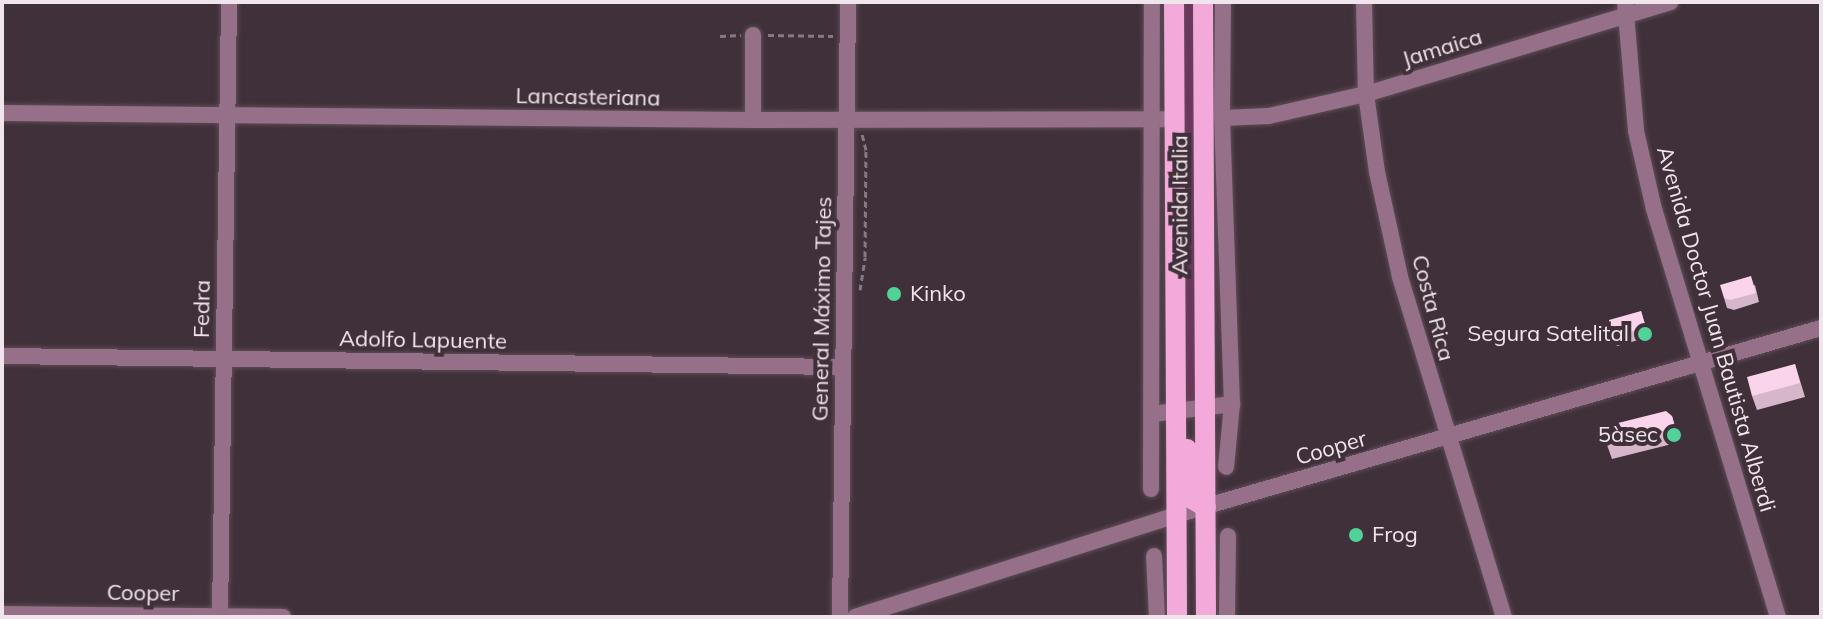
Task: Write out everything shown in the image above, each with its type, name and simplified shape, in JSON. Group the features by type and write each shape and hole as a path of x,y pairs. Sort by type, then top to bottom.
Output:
{"main road":[{"name":"Avenida Italia","path":"1167,613 1176,515 1174,2"},
{"name":"Avenida Italia","path":"1203,2 1206,507 1213,614"},
{"path":"1176,411 1187,446 1192,499 1206,507"},
{"path":"1176,515 1188,518 1192,524 1194,596 1213,614"}],"street":[{"name":"Fedra","path":"220,617 229,2"},
{"name":"General Máximo Tajes","path":"840,617 848,2"},
{"name":"Avenida Italia","path":"1151,489 1152,2"},
{"name":"Avenida Italia","path":"1223,2 1222,118 1232,404 1226,467"},
{"name":"Costa Rica","path":"1364,2 1366,94 1377,172 1400,277 1504,617"},
{"name":"Jamaica","path":"1222,118 1269,116 1366,94 1625,9 1670,2"},
{"name":"Avenida Doctor Juan Bautista Alberdi","path":"1625,9 1636,131 1654,209 1778,617"},
{"path":"753,35 753,120"},
{"name":"Lancasteriana","path":"2,113 847,121 1174,119"},
{"path":"1152,313 1177,311"},
{"name":"Cooper","path":"855,617 1176,515 1821,328"},
{"path":"1151,357 1177,355"},
{"name":"Adolfo Lapuente","path":"2,356 843,367"},
{"path":"1152,414 1232,404"},
{"path":"1152,448 1175,445"},
{"path":"1213,614 1228,536"},
{"name":"Avenida Italia","path":"1154,556 1167,613"},
{"name":"Cooper","path":"2,614 283,617"}],"path":[{"path":"720,36 848,36"}],"shaded area":[{"path":"1183,2 1196,2 1196,401 1187,402"}],"building":[{"path":"1751,276 1756,293 1730,300 1724,298 1720,285"},
{"path":"1641,311 1646,328 1613,336 1609,320"},
{"path":"1795,364 1800,383 1752,396 1747,377"},
{"path":"1666,411 1672,416 1675,428 1607,445 1602,427"}],"place":[{"name":"Kinko","path":"894,294"},
{"name":"Segura Satelital","path":"1645,334"},
{"name":"5àsec","path":"1674,435"},
{"name":"Frog","path":"1356,535"}]}
